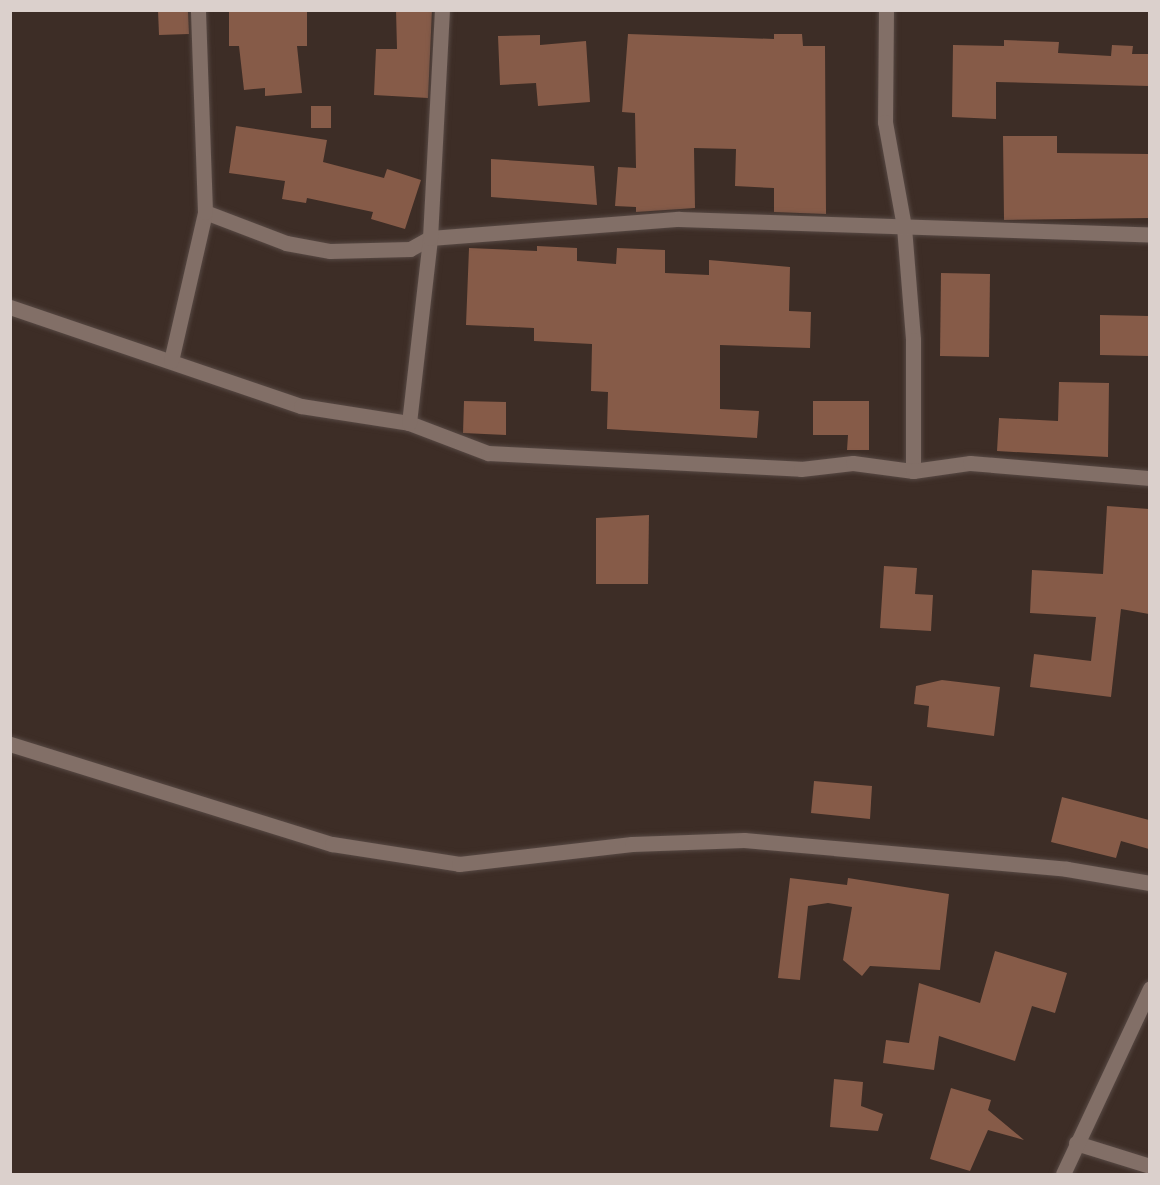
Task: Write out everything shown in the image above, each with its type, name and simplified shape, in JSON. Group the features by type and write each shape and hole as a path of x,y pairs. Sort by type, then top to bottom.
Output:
{"street":[{"path":"171,361 205,212 198,10"},
{"path":"409,423 430,237 442,10"},
{"path":"886,10 885,122 904,227 913,340 913,471"},
{"path":"205,212 286,243 330,251 410,249 430,237 679,219 1149,235"},
{"path":"10,307 301,406 409,423 488,453 801,469 853,463 913,471 970,463 1149,478"},
{"path":"10,744 332,844 459,864 632,844 744,840 1067,869 1149,883"},
{"path":"1063,1174 1149,988"},
{"path":"1076,1143 1149,1166"}],"building":[{"path":"158,10 188,10 189,34 159,35"},
{"path":"229,10 307,10 307,46 297,46 302,93 265,96 265,88 244,90 239,46 229,46"},
{"path":"396,10 432,10 428,98 374,95 376,49 397,49"},
{"path":"628,34 774,39 774,34 802,34 803,46 825,46 826,214 774,212 774,188 735,186 736,149 694,148 695,208 636,212 636,207 615,206 618,167 636,168 635,113 622,112"},
{"path":"540,35 540,45 586,41 590,102 538,106 536,83 500,85 498,36"},
{"path":"1004,40 1059,42 1058,53 1111,56 1112,45 1133,46 1132,54 1149,54 1149,86 996,82 996,119 952,117 953,45 1004,46"},
{"path":"311,106 331,106 331,128 311,128"},
{"path":"236,126 327,140 323,162 384,178 387,169 421,180 405,229 371,219 373,212 307,198 306,203 282,199 285,181 229,173"},
{"path":"1003,136 1057,136 1057,153 1149,154 1149,218 1004,220"},
{"path":"491,159 594,166 597,205 491,197"},
{"path":"537,246 577,248 577,261 616,264 617,248 665,250 665,273 709,275 709,260 790,267 789,311 811,312 810,348 720,345 720,409 759,411 757,438 607,429 608,392 591,391 592,344 534,341 534,328 466,325 469,248 537,251"},
{"path":"941,273 990,274 989,357 940,356"},
{"path":"1100,315 1149,316 1149,356 1100,355"},
{"path":"1059,382 1109,383 1108,457 997,451 999,418 1058,421"},
{"path":"464,401 506,402 506,435 463,433"},
{"path":"813,401 869,401 869,450 847,450 848,435 813,435"},
{"path":"1107,506 1149,509 1149,614 1121,609 1111,697 1030,687 1034,654 1091,661 1096,617 1030,613 1032,570 1103,574"},
{"path":"649,515 648,584 596,584 596,518"},
{"path":"884,566 917,568 915,594 933,595 931,631 880,628"},
{"path":"942,680 1000,687 994,736 927,727 929,706 914,704 916,686"},
{"path":"814,781 872,786 870,819 811,813"},
{"path":"1062,797 1149,820 1149,849 1121,841 1116,858 1051,842"},
{"path":"790,878 847,885 848,878 949,894 940,970 870,966 862,976 843,960 852,907 828,903 808,906 800,980 778,978"},
{"path":"995,951 1067,973 1055,1013 1032,1006 1015,1061 939,1036 934,1070 883,1063 886,1040 909,1043 919,983 980,1003"},
{"path":"834,1079 863,1082 861,1106 883,1114 878,1131 830,1127"},
{"path":"951,1088 991,1100 988,1110 1024,1140 988,1130 970,1171 930,1159"}]}
